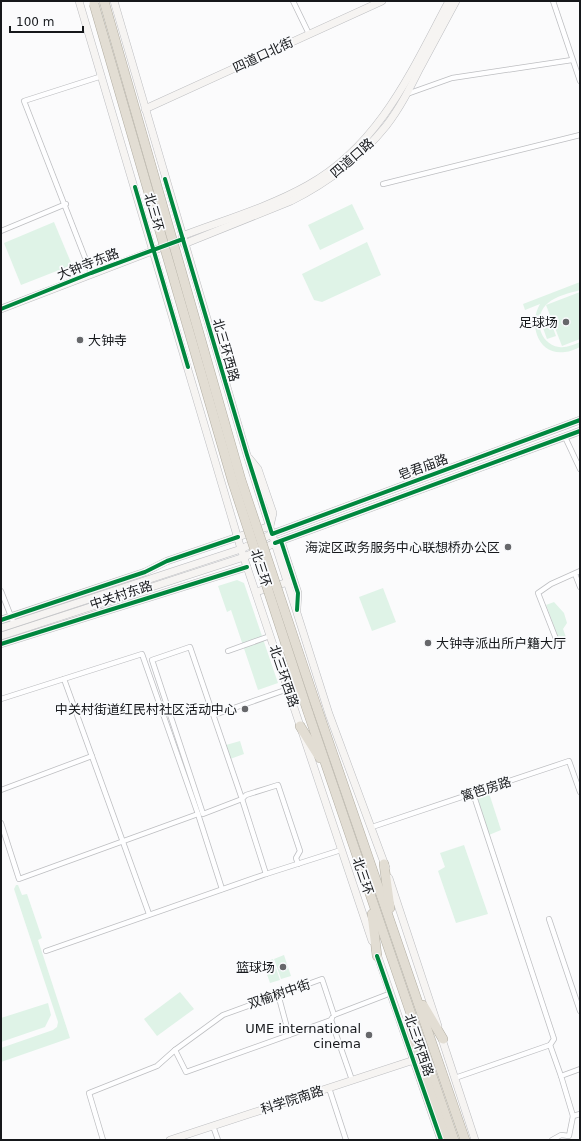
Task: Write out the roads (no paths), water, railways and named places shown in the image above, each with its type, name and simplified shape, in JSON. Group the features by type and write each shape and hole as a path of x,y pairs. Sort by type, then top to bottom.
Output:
{"highway":[{"name":"北三环","path":"104,1 241,480 465,1140"},
{"name":"北三环","path":"94,3 233,483 370,897 454,1140"},
{"path":"300,726 329,775"},
{"path":"384,864 392,927"},
{"path":"370,897 377,956"},
{"path":"413,987 442,1039"},
{"path":"404,992 413,1041 446,1140"}],"street":[{"name":"北三环西路","path":"79,1 241,549 341,850 441,1140"},
{"name":"北三环西路","path":"114,1 247,455 258,468 273,513 271,530 278,542 288,582 330,714 372,827 475,1140"},
{"path":"293,1 309,34"},
{"name":"四道口北街","path":"145,109 382,1"},
{"name":"四道口路","path":"183,240 289,195 317,180 344,159 368,136 385,115 449,1"},
{"name":"四道口路","path":"183,240 291,201 322,184 372,141 392,118 407,94 456,1"},
{"path":"553,1 580,82"},
{"path":"407,94 452,78 572,60"},
{"path":"91,273 66,204 24,101 102,76"},
{"path":"383,184 580,135"},
{"path":"135,188 165,179"},
{"path":"1,232 66,204"},
{"name":"大钟寺东路","path":"1,309 91,273 183,240"},
{"path":"170,306 200,297"},
{"name":"皂君庙路","path":"271,530 580,420"},
{"name":"皂君庙路","path":"259,550 580,431"},
{"path":"565,437 580,469"},
{"name":"中关村东路","path":"1,628 13,620 145,572 167,560 253,532 271,530"},
{"name":"中关村东路","path":"1,620 13,620 241,549 256,541 271,530"},
{"path":"253,532 271,588"},
{"path":"278,542 298,593 297,610"},
{"name":"中关村东路","path":"1,636 244,557 259,550"},
{"name":"中关村东路","path":"1,644 247,567"},
{"path":"558,644 538,593 551,584 580,571"},
{"path":"575,574 580,587"},
{"path":"256,592 288,582"},
{"path":"1,591 13,620"},
{"path":"228,651 270,636"},
{"path":"266,874 242,800 214,715 190,647 152,660 203,814 242,800 246,795 278,785 300,851 296,858 298,864"},
{"path":"1,700 142,654 198,814 222,889"},
{"path":"64,680 149,914"},
{"path":"214,715 288,689"},
{"path":"1,790 92,756"},
{"name":"篱笆房路","path":"372,827 569,761 580,792"},
{"path":"455,1078 550,1046 554,1039 473,793"},
{"path":"1,823 20,879 198,814"},
{"path":"46,951 222,889 341,850"},
{"path":"549,919 580,1011"},
{"name":"双榆树中街","path":"103,1140 89,1093 157,1066 175,1050 223,1015 322,979 334,1015"},
{"path":"278,994 289,1035"},
{"path":"175,1050 186,1072 331,1020 334,1015 386,995"},
{"path":"331,1020 352,1080"},
{"path":"550,1046 573,1116 569,1136 561,1135 552,1140"},
{"name":"科学院南路","path":"170,1140 414,1060"},
{"path":"561,1076 580,1069"},
{"path":"329,1088 346,1140"},
{"path":"573,1116 580,1114"},
{"path":"213,1126 218,1140"},
{"path":"561,1135 564,1140"}],"place":[{"name":"足球场","path":"566,322"},
{"name":"大钟寺","path":"80,340"},
{"name":"海淀区政务服务中心联想桥办公区","path":"508,547"},
{"name":"大钟寺派出所户籍大厅","path":"428,643"},
{"name":"中关村街道红民村社区活动中心","path":"245,709"},
{"name":"篮球场","path":"283,967"},
{"name":"UME international cinema","path":"369,1035"}]}
